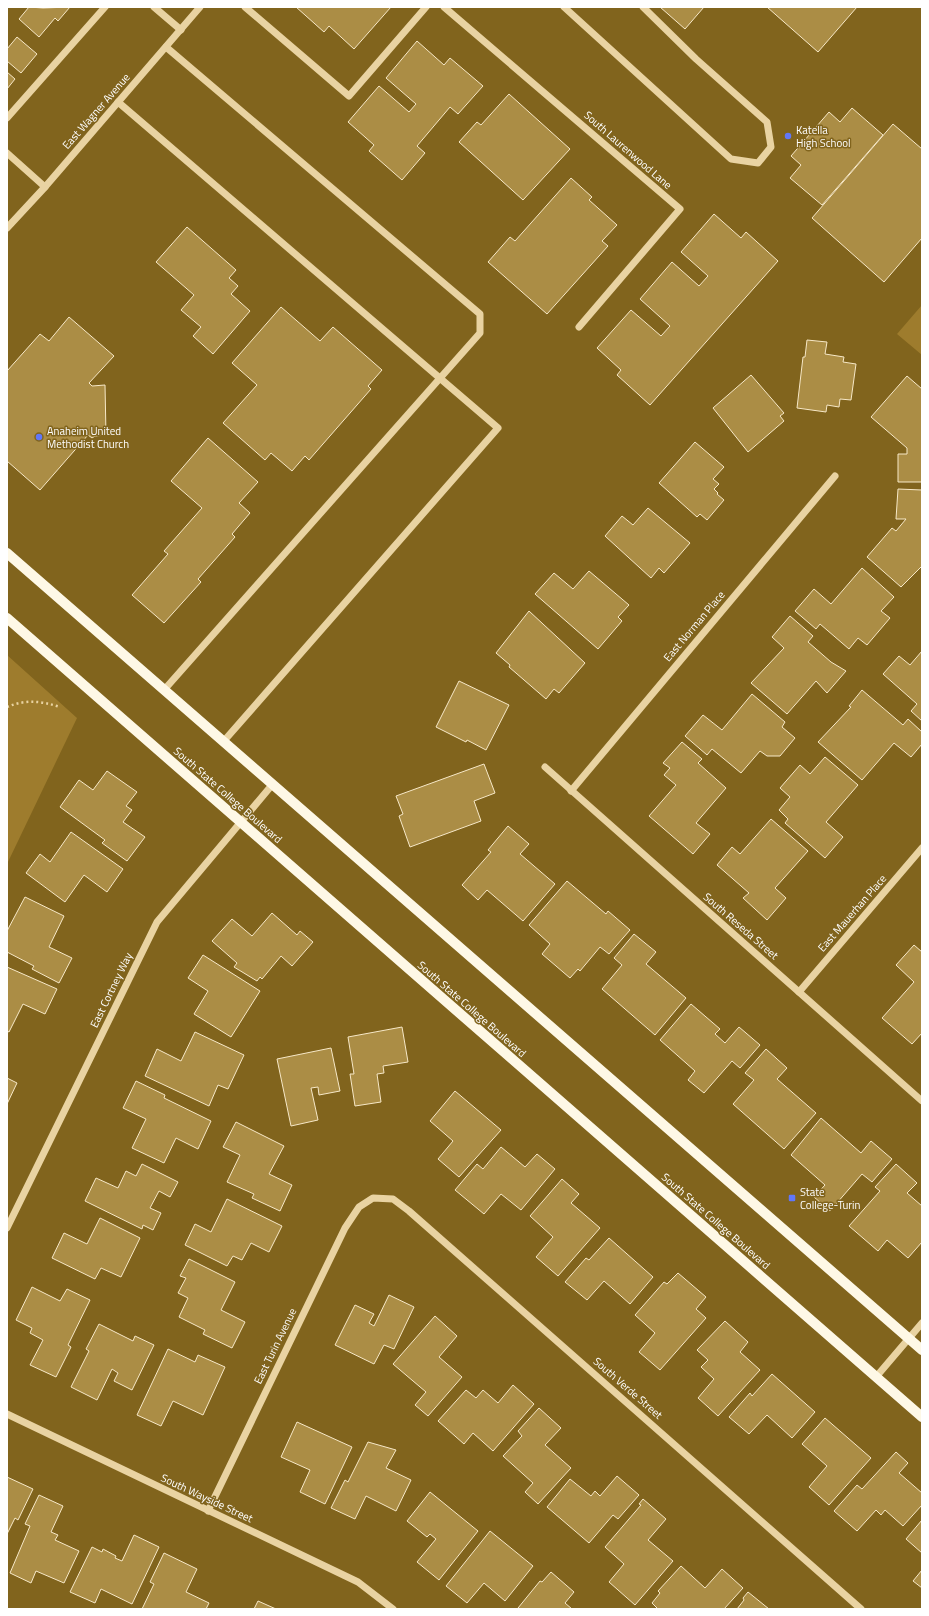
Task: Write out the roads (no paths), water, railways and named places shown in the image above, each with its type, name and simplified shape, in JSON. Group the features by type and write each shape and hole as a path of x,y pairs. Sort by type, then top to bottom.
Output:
{"main road":[{"path":"7,553 922,1350"},
{"name":"South State College Boulevard","path":"7,618 922,1417"}],"street":[{"path":"7,118 105,7"},
{"path":"154,7 181,30"},
{"name":"East Wagner Avenue","path":"7,228 45,187 200,7"},
{"path":"246,7 349,96 426,7"},
{"name":"South Laurenwood Lane","path":"444,7 680,209 579,327"},
{"path":"564,7 731,158 758,163 771,147 767,122 696,59 643,7"},
{"path":"164,690 480,333 480,314 166,47"},
{"path":"118,102 439,380 498,428 223,742"},
{"path":"7,153 45,187"},
{"name":"East Norman Place","path":"571,790 835,476"},
{"name":"South Reseda Street","path":"545,767 922,1101"},
{"name":"East Cortney Way","path":"7,1228 157,922 272,785"},
{"name":"East Mauerhan Place","path":"799,992 922,848"},
{"name":"East Turin Avenue","path":"208,1511 345,1228 359,1207 373,1198"},
{"name":"South Verde Street","path":"373,1198 393,1199 409,1210 862,1609"},
{"path":"876,1377 922,1323"},
{"name":"South Wayside Street","path":"7,1414 358,1582 393,1609"}],"place":[{"name":"Katella High School","path":"788,136"},
{"name":"Anaheim United Methodist Church","path":"39,437"},
{"name":"State College-Turin","path":"792,1198"}]}
